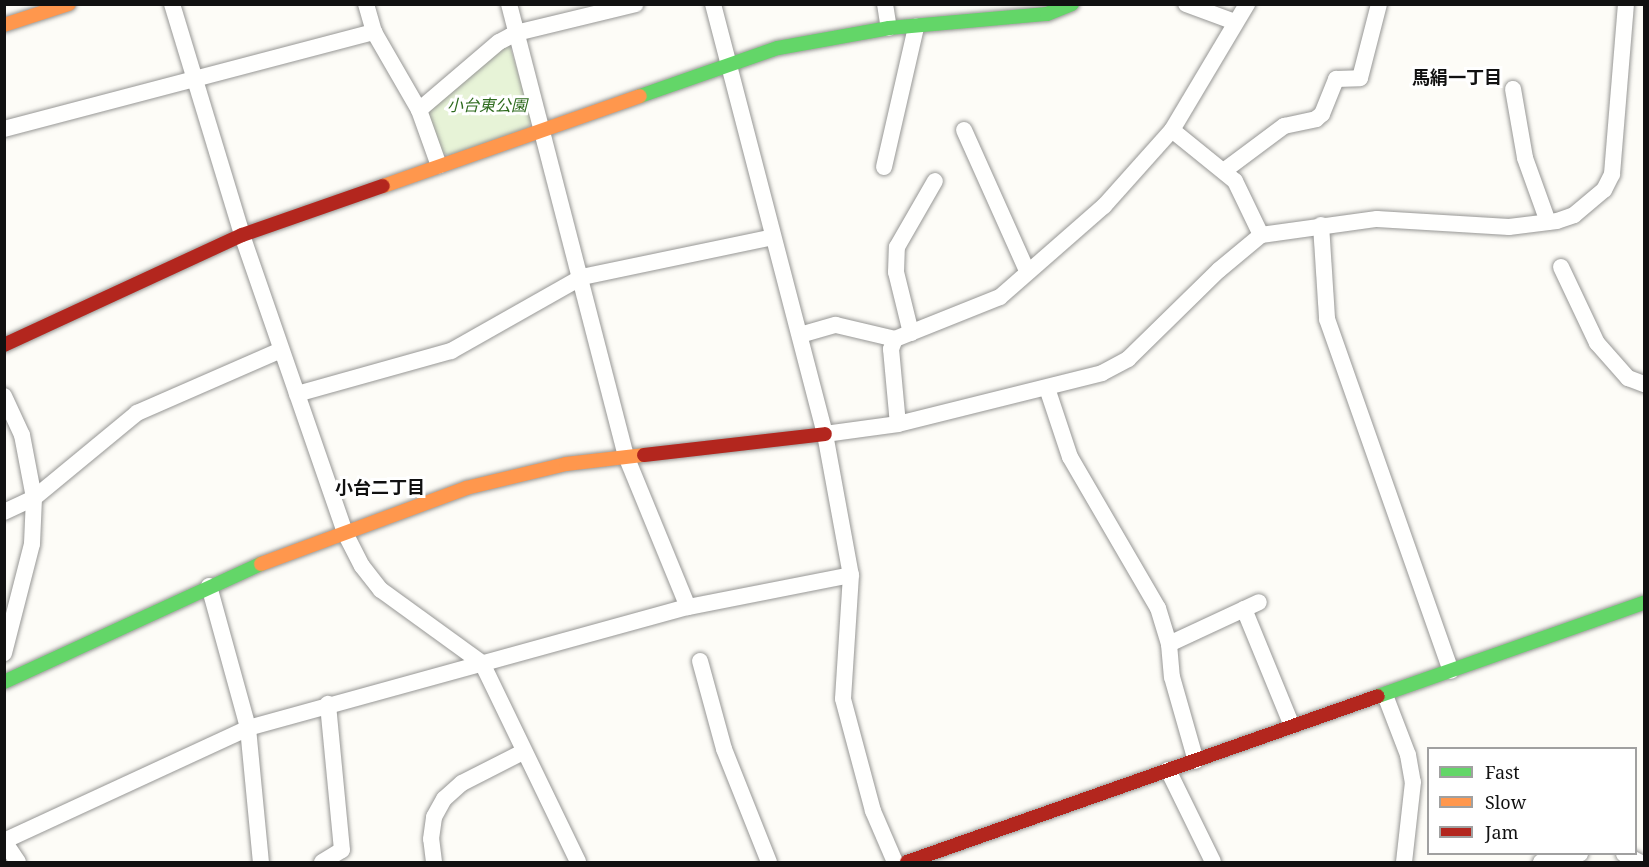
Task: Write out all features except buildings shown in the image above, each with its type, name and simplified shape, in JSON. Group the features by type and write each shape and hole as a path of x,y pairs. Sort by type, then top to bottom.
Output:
{"street":[{"path":"4,25 69,4"},
{"path":"171,4 197,77 242,236 345,533 362,566 381,590 482,663 578,862"},
{"path":"366,4 374,32 419,110 439,166"},
{"path":"509,4 582,277 626,456 688,607"},
{"path":"419,110 500,42 516,33 636,4"},
{"path":"713,4 727,65 825,434 851,575 843,699 873,811 895,862"},
{"path":"885,4 889,28"},
{"path":"4,345 242,236 778,48 889,28 1047,14 1072,4"},
{"path":"1186,4 1235,22"},
{"path":"898,424 891,349 903,336 1000,297 1104,206 1172,130 1247,4"},
{"path":"1225,170 1284,126 1316,119 1322,114 1336,79 1360,78 1379,4"},
{"path":"4,681 209,586 466,488 566,464 898,424 1102,373 1128,359 1219,270 1261,235 1377,219 1509,227 1548,222 1591,204 1612,174 1626,4"},
{"path":"884,167 916,27"},
{"path":"4,129 374,32"},
{"path":"1513,89 1525,158 1548,222"},
{"path":"964,130 1027,271"},
{"path":"1172,130 1225,170 1235,181 1261,235"},
{"path":"903,336 896,273 897,247 935,181"},
{"path":"1321,225 1327,319 1451,671"},
{"path":"297,394 451,351 582,277 773,237"},
{"path":"1562,267 1598,343 1628,378 1644,384"},
{"path":"800,335 836,325 903,336"},
{"path":"4,512 34,498 137,413 281,350"},
{"path":"1047,388 1070,457 1158,608 1169,644 1172,677 1196,761"},
{"path":"4,396 22,435 34,498 32,544 4,653"},
{"path":"18,862 4,841 248,728 328,704 688,607 851,575"},
{"path":"209,586 248,728 261,862"},
{"path":"907,862 1644,603"},
{"path":"1169,644 1251,605 1292,726"},
{"path":"700,661 724,749 769,862"},
{"path":"1385,695 1408,756 1413,782 1404,862"},
{"path":"322,862 342,850 328,704"},
{"path":"434,862 430,839 434,817 444,799 462,783 523,752"},
{"path":"1168,770 1213,862"},
{"path":"1541,862 1575,855"}],"green space":[{"name":"小台東公園","path":"501,45 510,46 532,120 526,131 450,156 440,151 428,116 433,104"}],"traffic: fast":[{"path":"640,96 778,48 889,28 1047,14 1072,4"},
{"path":"4,682 261,564"},
{"path":"1378,696 1644,603"}],"traffic: slow":[{"path":"4,25 69,4"},
{"path":"383,186 640,96"},
{"path":"261,564 466,488 566,464 644,455"}],"traffic: jam":[{"path":"4,345 242,235 383,186"},
{"path":"644,455 825,434"},
{"path":"907,862 1378,696"}],"district":[{"name":"馬絹一丁目","path":"1457,77"},
{"name":"小台二丁目","path":"380,487"}]}
